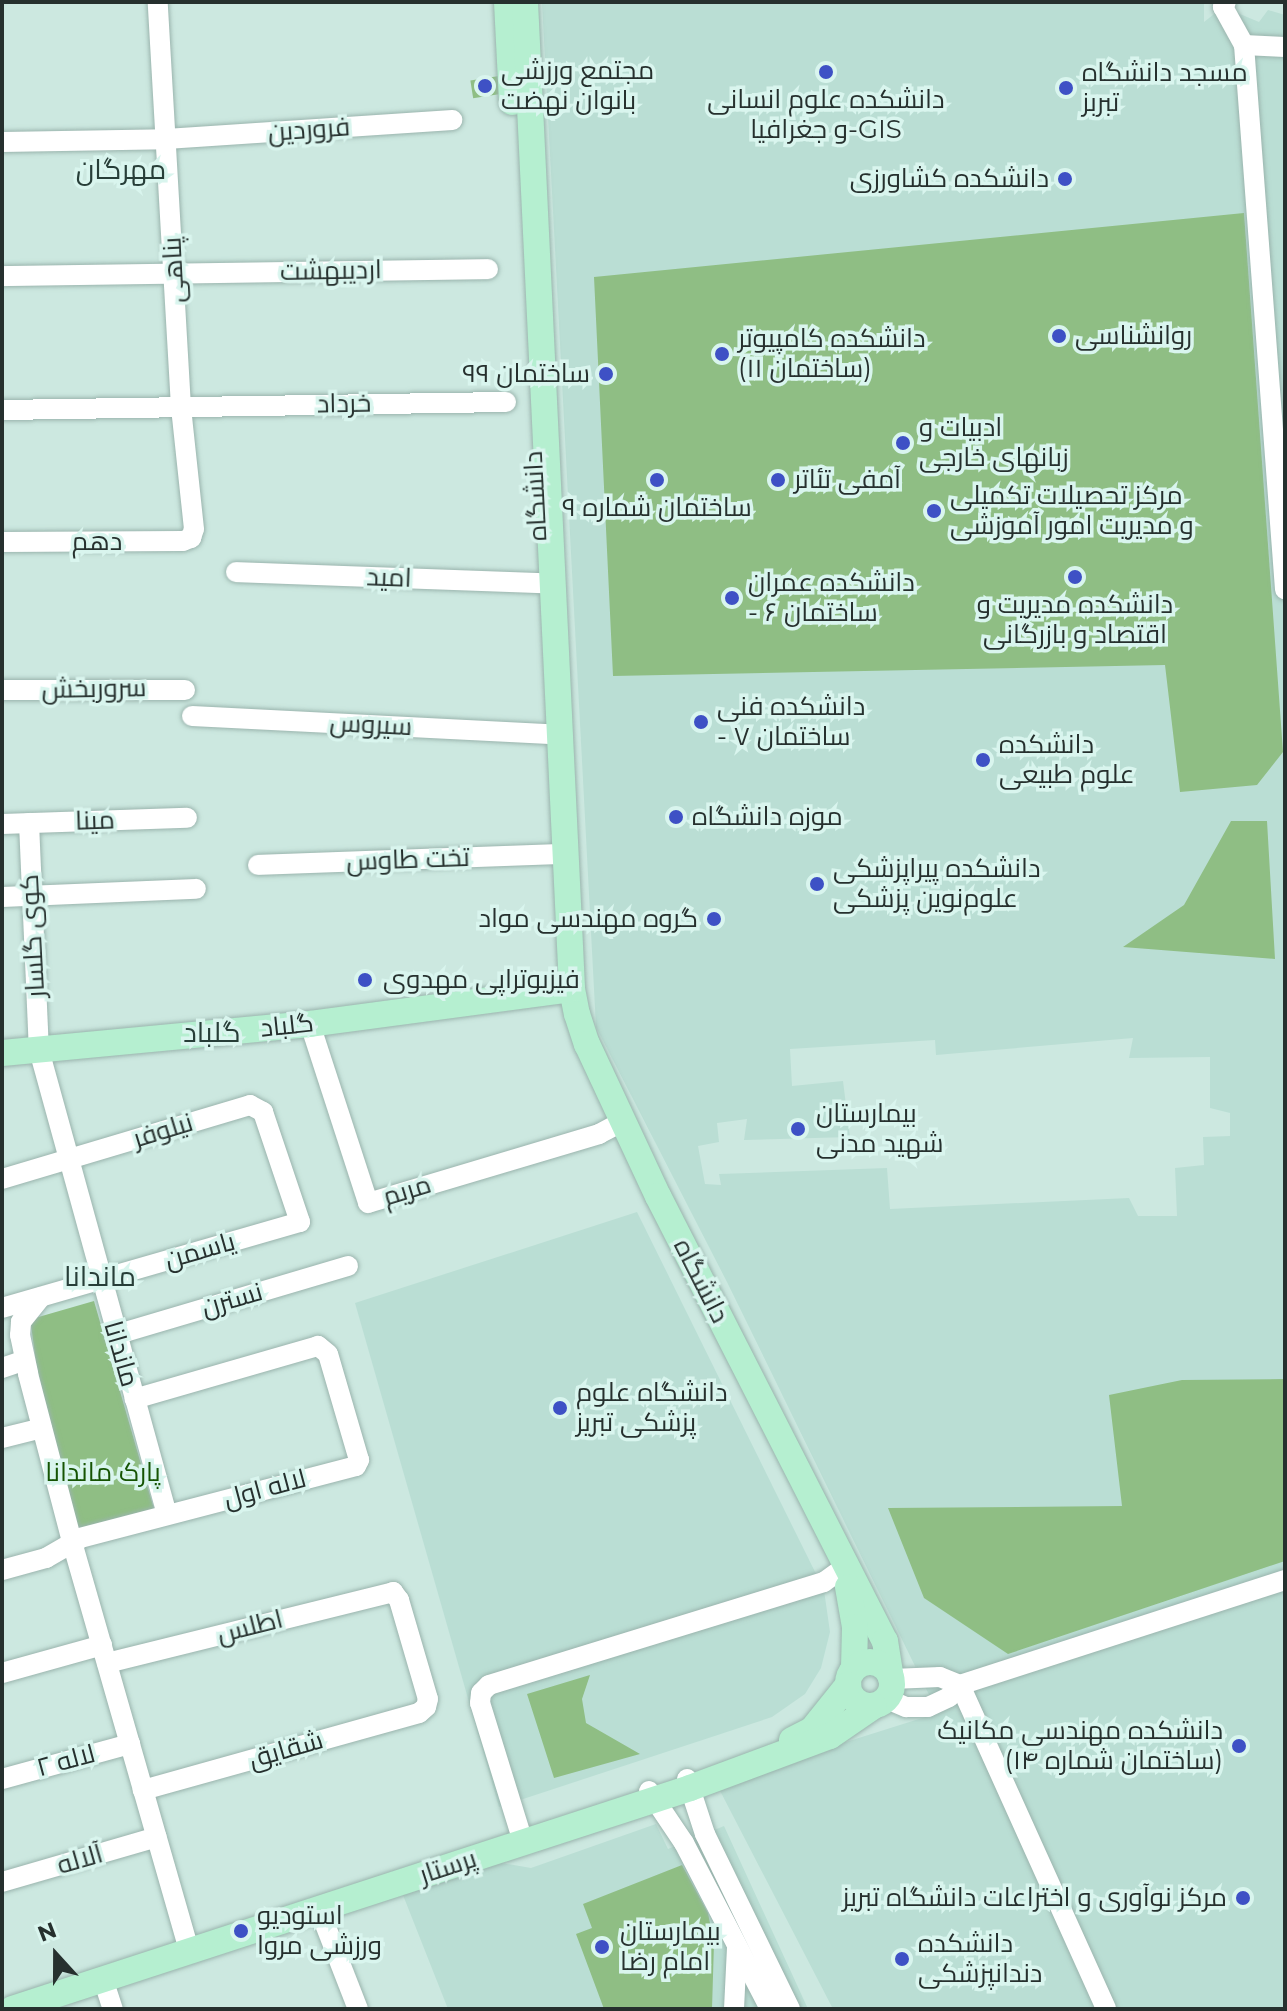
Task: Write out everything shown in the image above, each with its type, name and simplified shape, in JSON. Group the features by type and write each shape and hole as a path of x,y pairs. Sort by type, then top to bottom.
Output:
{"main road":[{"name":"دانشگاه","path":"507,2 565,979 572,989"},
{"name":"دانشگاه","path":"525,2 572,989 587,1044 623,1121 845,1567 885,1641 886,1690"},
{"name":"گلباد","path":"2,1053 310,1024 572,989"},
{"name":"دانشگاه","path":"845,1567 855,1627 851,1676"},
{"path":"873,1662 885,1667 886,1690 854,1700 851,1676 873,1662"},
{"name":"پرستار","path":"688,1783 812,1730 851,1676"},
{"name":"پرستار","path":"12,2009 830,1736 886,1690"},
{"name":"پرستار","path":"2,1998 520,1832 652,1795"}],"street":[{"name":"پناهی","path":"158,2 181,407 194,529 191,538"},
{"path":"1226,2 1223,7 1244,45 1285,589"},
{"path":"1244,45 1285,47"},
{"name":"فروردین","path":"2,142 166,139 452,120"},
{"name":"اردیبهشت","path":"2,276 488,269"},
{"name":"خرداد","path":"2,410 506,402"},
{"name":"دهم","path":"2,542 183,541 191,538"},
{"name":"امید","path":"236,572 541,583"},
{"name":"سروربخش","path":"2,690 185,690"},
{"name":"سیروس","path":"192,716 550,734"},
{"name":"مینا","path":"2,824 187,818"},
{"name":"کوی گلسار","path":"29,823 39,1050"},
{"name":"تخت طاوس","path":"258,865 557,854"},
{"path":"2,897 196,889"},
{"name":"مریم","path":"310,1024 368,1203 599,1134 623,1121"},
{"name":"ماندانا","path":"39,1050 99,1280 167,1514"},
{"name":"نیلوفر","path":"2,1179 250,1105 263,1112 300,1222"},
{"name":"یاسمن","path":"2,1308 300,1222"},
{"name":"نسترن","path":"115,1335 348,1266"},
{"path":"41,1297 21,1322 25,1360 72,1542 186,1939"},
{"name":"لاله اول","path":"134,1399 318,1346 325,1348 359,1460 356,1466 167,1514"},
{"path":"2,1368 25,1360"},
{"path":"2,1438 42,1428"},
{"path":"2,1570 46,1558 72,1542 167,1514"},
{"path":"520,1832 480,1703 481,1693 489,1685 824,1582 845,1567"},
{"path":"886,1690 906,1707 928,1707 949,1697 960,1685 1285,1580"},
{"name":"اطلس","path":"2,1673 393,1592 399,1600 428,1699 426,1707"},
{"path":"886,1690 940,1677 960,1685 1106,2009"},
{"name":"شقایق","path":"143,1790 419,1713 426,1707"},
{"name":"لاله ۲","path":"2,1779 130,1744"},
{"path":"688,1783 770,2009"},
{"path":"652,1795 790,2009"},
{"name":"آلاله","path":"2,1882 157,1837"},
{"path":"319,1909 358,2009"},
{"path":"734,2009 746,1941"},
{"path":"103,1979 113,2009"}],"shaded area":[{"path":"542,2 1204,2 1204,22 1223,7 1259,22 1268,10 1285,15 1285,2009 833,2009 716,1783 938,1713 727,1282 596,1027","holes":["1133,1038 1129,1058 1210,1057 1210,1108 1230,1113 1230,1136 1203,1137 1204,1165 1175,1168 1177,1216 1138,1216 1129,1198 890,1209 887,1168 719,1174 721,1185 705,1184 698,1146 719,1142 717,1123 747,1119 744,1140 850,1137 843,1081 792,1086 790,1049 935,1040 936,1055"]},
{"name":"دانشگاه علوم پزشکی تبریز","path":"637,1212 824,1590 830,1632 821,1668 805,1694 772,1717 499,1807 355,1303"},
{"name":"بیمارستان امام رضا","path":"656,1824 668,1849 724,1826 808,2009 448,2009 399,1885 478,1859 531,1868"}],"green space":[{"name":"مجتمع ورزشی بانوان نهضت","path":"499,76 502,94 473,98 470,81"},
{"path":"1244,213 1283,752 1257,785 1180,792 1165,665 613,676 594,277"},
{"path":"1231,821 1267,821 1275,959 1123,947 1184,905"},
{"name":"پارک ماندانا","path":"94,1301 154,1509 76,1531 36,1363 31,1325 35,1318"},
{"path":"1285,1379 1285,1561 1008,1654 924,1598 888,1508 1122,1506 1109,1395 1182,1380"},
{"path":"590,1675 582,1699 586,1723 640,1754 554,1778 527,1694"},
{"path":"682,1865 708,1913 714,1943 712,2009 604,2009 576,1934 592,1928 583,1904"}],"place":[{"name":"دانشکده علوم انسانی و جغرافیا-GIS","path":"826,72"},
{"name":"مجتمع ورزشی بانوان نهضت","path":"485,86"},
{"name":"مسجد دانشگاه تبربز","path":"1066,88"},
{"name":"دانشکده کشاورزی","path":"1065,179"},
{"name":"روانشناسی","path":"1059,336"},
{"name":"دانشکده کامپیوتر (ساختمان ۱۱)","path":"722,354"},
{"name":"ساختمان ۹۹","path":"606,374"},
{"name":"ادبیات و زبانهای خارجی","path":"903,443"},
{"name":"ساختمان شماره ۹","path":"657,480"},
{"name":"آمفی تئاتر","path":"778,480"},
{"name":"مرکز تحصیلات تکمیلی و مدیریت امور آموزشی","path":"934,511"},
{"name":"دانشکده مدیریت و اقتصاد و بازرگانی","path":"1075,577"},
{"name":"دانشکده عمران - ساختمان ۶","path":"732,598"},
{"name":"دانشکده فنی - ساختمان ۷","path":"701,722"},
{"name":"دانشکده علوم طبیعی","path":"983,760"},
{"name":"موزه دانشگاه","path":"676,817"},
{"name":"دانشکده پیراپزشکی علوم‌نوین پزشکی","path":"817,884"},
{"name":"گروه مهندسی مواد","path":"714,919"},
{"name":"فیزیوتراپی مهدوی","path":"365,980"},
{"name":"بیمارستان شهید مدنی","path":"798,1129"},
{"name":"دانشگاه علوم پزشکی تبریز","path":"560,1408"},
{"name":"دانشکده مهندسی مکانیک (ساختمان شماره ۱۴)","path":"1239,1746"},
{"name":"مرکز نوآوری و اختراعات دانشگاه تبریز","path":"1243,1898"},
{"name":"استودیو ورزشی مروا","path":"241,1931"},
{"name":"بیمارستان امام رضا","path":"602,1947"},
{"name":"دانشکده دندانپزشکی","path":"902,1959"}],"district":[{"name":"مهرگان","path":"121,169"},
{"name":"گلباد","path":"212,1032"},
{"name":"ماندانا","path":"100,1276"}]}
